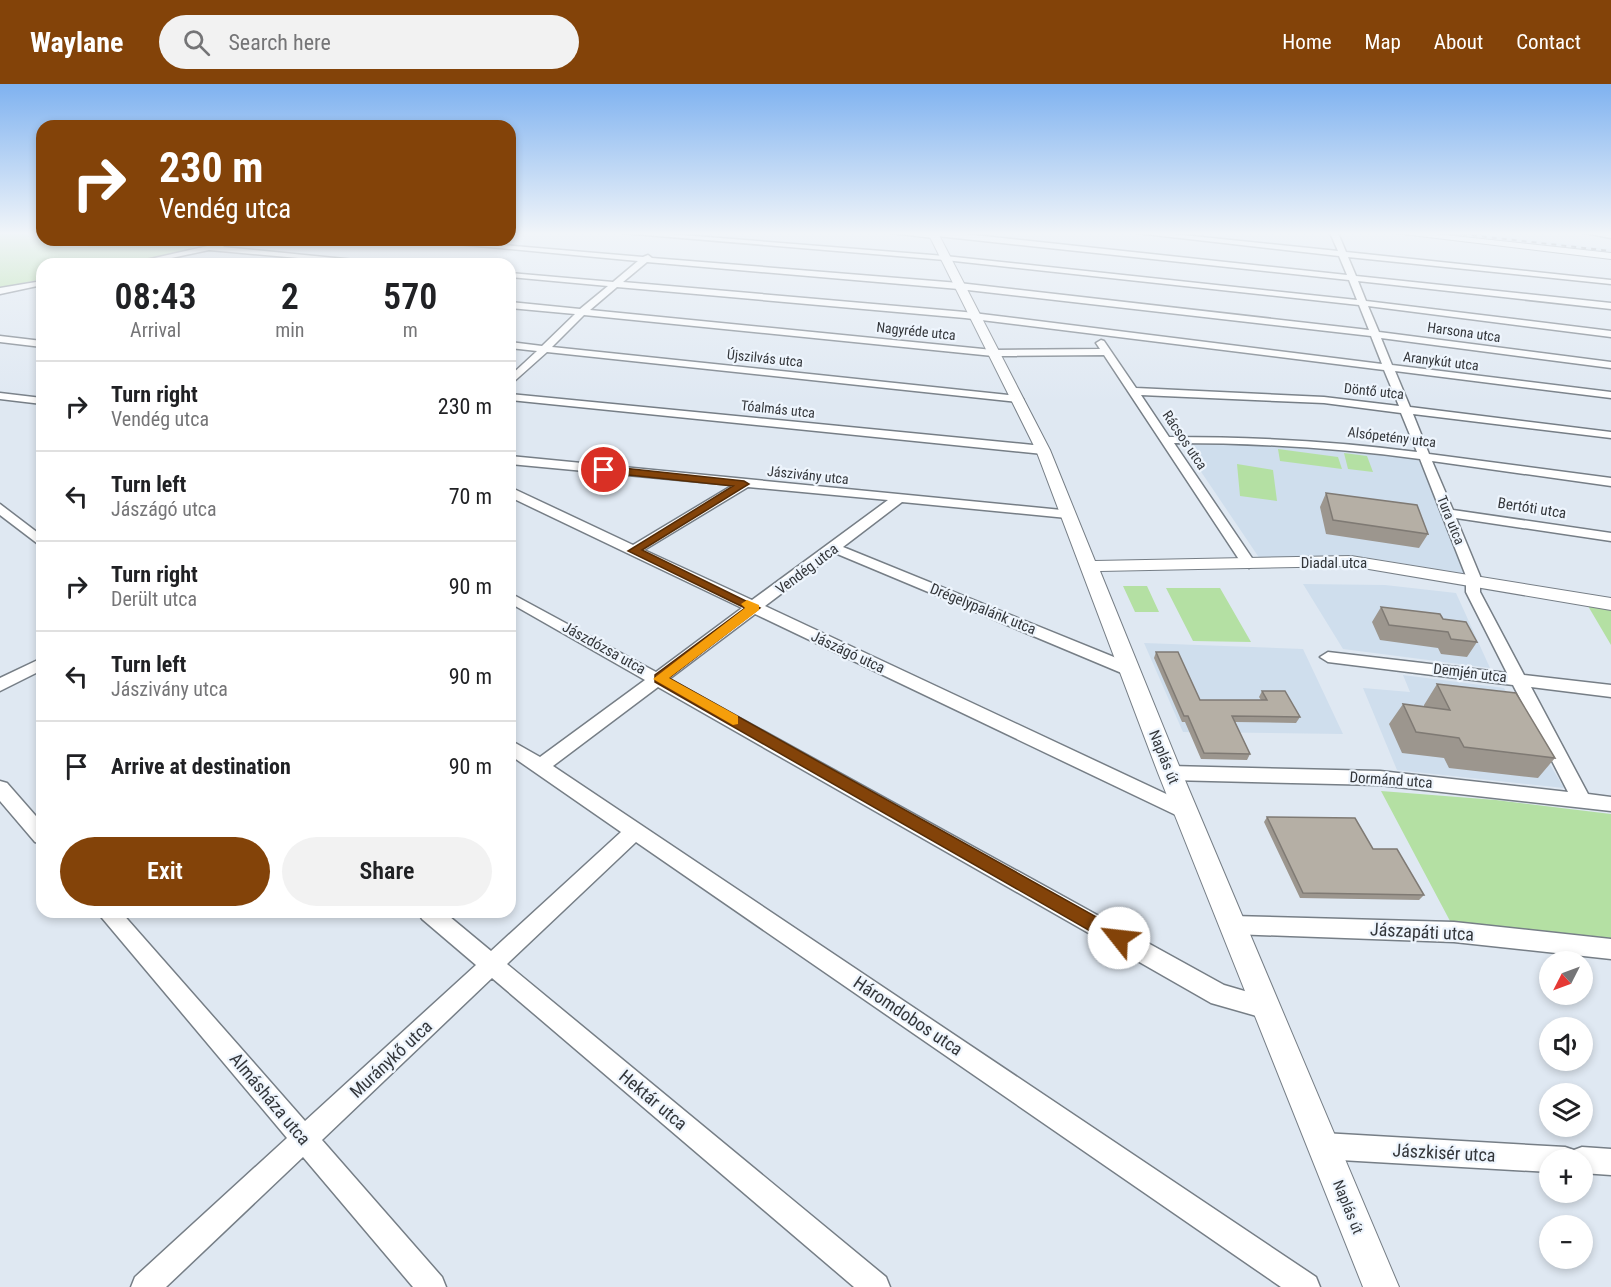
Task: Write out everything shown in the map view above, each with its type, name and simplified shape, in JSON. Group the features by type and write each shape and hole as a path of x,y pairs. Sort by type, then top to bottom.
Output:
{"street":[{"path":"516,376 608,289"},
{"name":"Aranykút utca","path":"672,289 975,316 1268,355 1611,395"},
{"name":"Naplás út","path":"961,289 1042,450 1170,773 1381,1287"},
{"name":"Harsona utca","path":"994,289 1375,334 1611,365"},
{"path":"1234,289 1611,334"},
{"name":"Tura utca","path":"1357,289 1473,576 1471,581 1473,592 1581,799"},
{"path":"1465,289 1611,306"},
{"path":"0,291 32,295"},
{"name":"Nagyréde utca","path":"516,306 993,353 1105,352"},
{"name":"Rácsos utca","path":"1097,333 1105,352 1168,440 1249,564"},
{"path":"0,339 36,343"},
{"path":"1152,340 1159,351"},
{"name":"Újszilvás utca","path":"516,346 1018,399"},
{"name":"Aranykút utca","path":"1170,352 1262,358 1268,355"},
{"name":"Döntő utca","path":"1132,391 1301,399 1405,409 1611,435"},
{"path":"0,396 36,400"},
{"name":"Tóalmás utca","path":"516,398 1042,450"},
{"name":"Alsópetény utca","path":"1168,440 1247,440 1335,445 1611,482"},
{"name":"Jászivány utca","path":"516,461 1067,514"},
{"path":"633,551 744,484"},
{"name":"Jászágó utca","path":"516,495 1187,812"},
{"name":"Vendég utca","path":"541,766 898,499"},
{"path":"0,508 36,538"},
{"name":"Bertóti utca","path":"1448,513 1611,537"},
{"name":"Drégelypalánk utca","path":"835,548 1130,670"},
{"name":"Diadal utca","path":"1089,566 1351,561 1611,604"},
{"name":"Jászdózsa utca","path":"516,600 660,679 1219,995 1267,1008"},
{"name":"Demjén utca","path":"1328,657 1611,691"},
{"path":"0,685 36,666"},
{"name":"Háromdobos utca","path":"516,750 1306,1287"},
{"name":"Dormánd utca","path":"1170,773 1380,778 1611,804"},
{"path":"0,788 36,829"},
{"name":"Muránykő utca","path":"145,1287 636,830"},
{"name":"Almásháza utca","path":"113,918 432,1287"},
{"name":"Hektár utca","path":"436,918 876,1287"},
{"name":"Jászapáti utca","path":"1232,925 1454,932 1611,949"},
{"name":"Jászkisér utca","path":"1323,1146 1539,1158"},
{"path":"1593,1161 1611,1162"}],"shaded area":[{"path":"1183,445 1274,445 1420,459 1466,574 1364,557 1260,559"},
{"path":"1303,584 1385,585 1456,593 1490,668 1343,649"},
{"path":"1144,643 1303,649 1343,734 1183,732"},
{"path":"1403,675 1504,688 1564,788 1397,770 1363,688 1410,692"}],"green space":[{"path":"1278,449 1338,457 1342,469 1280,461"},
{"path":"1344,453 1367,456 1373,472 1348,469"},
{"path":"1237,464 1273,470 1277,501 1240,496"},
{"path":"1123,586 1147,586 1159,612 1135,612"},
{"path":"1166,588 1220,588 1251,642 1193,641"},
{"path":"1588,606 1611,610 1611,645"},
{"path":"1381,791 1496,800 1611,814 1611,938 1450,921"}],"building":[{"path":"1326,493 1417,505 1428,534 1333,520"},
{"path":"1381,607 1440,614 1443,619 1466,622 1477,642 1451,639 1448,632 1389,625"},
{"path":"1156,652 1178,652 1200,700 1267,700 1262,691 1285,691 1300,717 1232,716 1250,754 1204,753 1188,716 1184,716"},
{"path":"1437,684 1516,693 1555,758 1464,747 1459,738 1416,732 1403,704 1450,710"},
{"path":"1267,817 1355,818 1373,849 1397,849 1424,895 1303,893"}],"slow traffic":[{"path":"733,720 660,679 754,608 747,604"}],"route":[{"path":"604,470 744,484 633,551 754,608 660,679 1119,938"}]}
